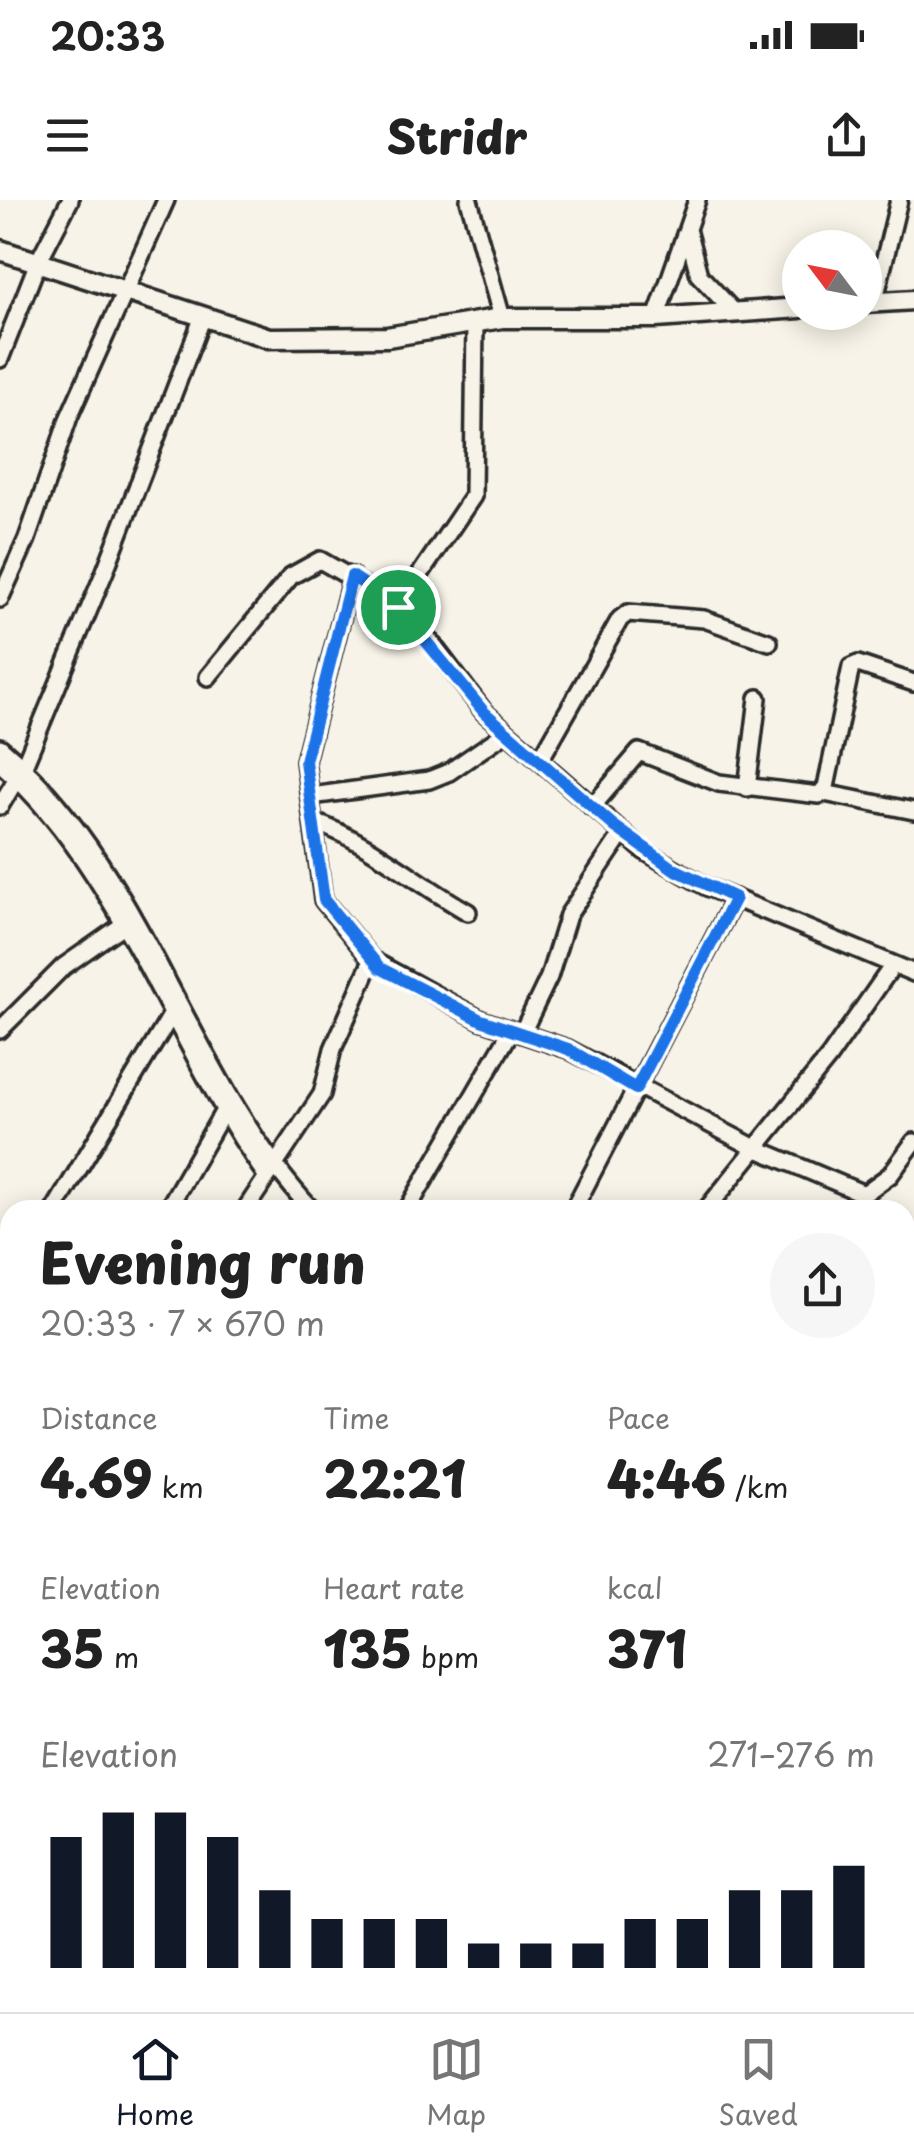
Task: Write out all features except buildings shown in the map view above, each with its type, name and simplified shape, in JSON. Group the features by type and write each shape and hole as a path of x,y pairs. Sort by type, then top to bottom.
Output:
{"main road":[{"path":"0,250 269,338 324,341 387,337 502,318 656,318 782,309"},
{"path":"882,302 914,300"}],"street":[{"path":"0,359 38,262 70,200"},
{"path":"0,599 27,539 69,417 166,200"},
{"path":"469,200 502,318"},
{"path":"656,318 697,200"},
{"path":"882,260 899,200"},
{"path":"687,229 698,276 735,313"},
{"path":"0,806 20,773 106,570 202,318"},
{"path":"398,607 473,496 475,322"},
{"path":"208,677 303,567 320,560 398,607 424,633 468,695 622,834 674,869 914,973"},
{"path":"352,576 305,761 317,823 324,900 372,960 481,1020 568,1049 636,1089 755,1148 864,1194 890,1175 914,1142"},
{"path":"540,760 620,618 628,614 692,616 770,642"},
{"path":"824,793 851,668 858,664 914,682"},
{"path":"747,788 758,698"},
{"path":"311,796 429,780 449,772 507,732"},
{"path":"0,746 127,922 270,1172 301,1200"},
{"path":"592,808 636,752 719,783 801,796 824,793 914,810"},
{"path":"0,763 20,773"},
{"path":"317,823 345,834 416,883 468,912"},
{"path":"414,1200 548,977 568,915 622,834"},
{"path":"579,1200 735,898"},
{"path":"127,922 170,1017 222,1114 291,1200"},
{"path":"0,1030 64,967 127,922"},
{"path":"252,1200 322,1094 333,1049 372,960"},
{"path":"714,1200 829,1058 894,965"},
{"path":"60,1200 170,1017"},
{"path":"172,1200 190,1162 222,1114"}],"route":[{"path":"352,576 398,607 424,633 484,712 614,826 674,869 735,898 636,1089 568,1049 481,1020 380,968 324,900 317,823 305,761 352,576"}]}
